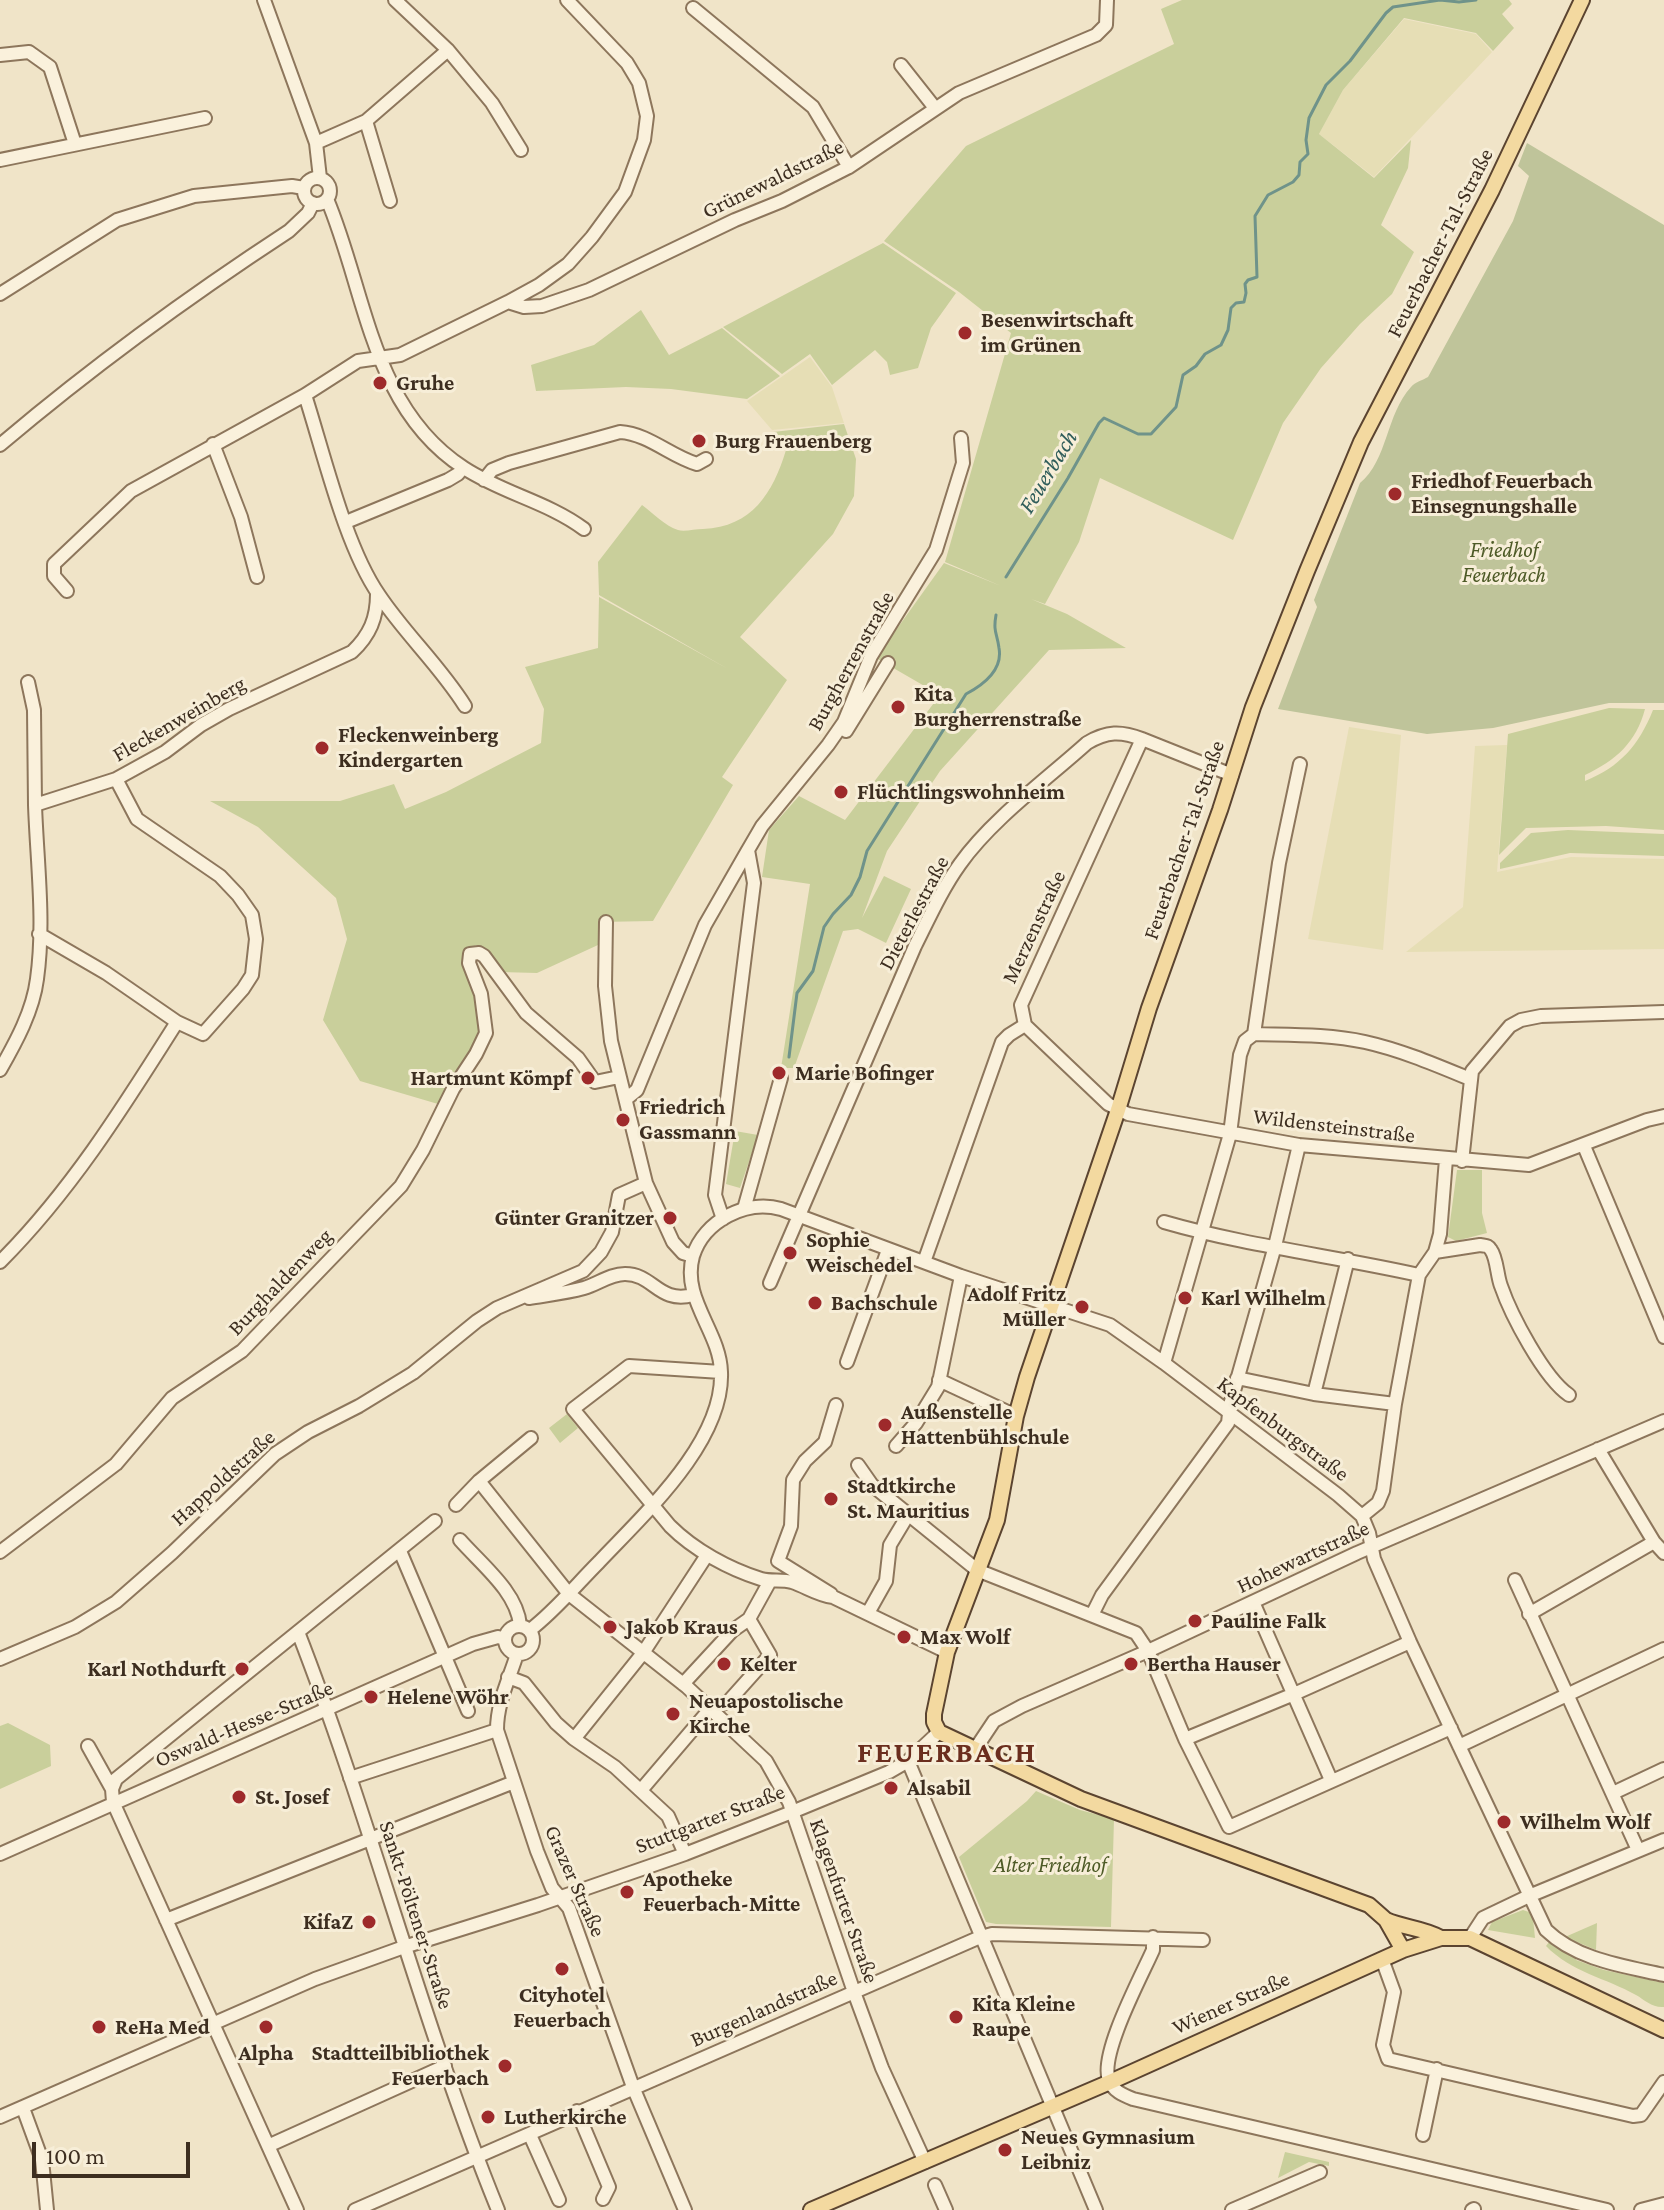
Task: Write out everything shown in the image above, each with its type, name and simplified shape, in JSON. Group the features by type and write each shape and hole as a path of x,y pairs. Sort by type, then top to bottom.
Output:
{"main road":[{"name":"Feuerbacher-Tal-Straße","path":"939,1732 934,1714 947,1652 997,1520 1016,1416 1149,1008 1253,707 1361,442 1492,190 1582,0"},
{"path":"939,1732 974,1751 1114,1812 1369,1905 1386,1920 1403,1950"},
{"path":"1386,1920 1428,1930 1441,1938"},
{"name":"Wiener Straße","path":"821,2208 1403,1950 1441,1938 1470,1938"},
{"path":"1470,1938 1664,2030"}],"street":[{"path":"264,0 316,143 320,178 328,185 327,199 380,358 402,404 435,445 463,468 555,510 584,529"},
{"path":"395,0 448,50 492,103 521,150"},
{"path":"67,591 54,576 54,564 131,491 305,395 358,361 400,355 539,285 568,264 592,237 625,192 644,140 647,116 639,83 627,63 567,0"},
{"name":"Grünewaldstraße","path":"508,302 524,307 542,306 589,290 782,201 849,167 935,108 983,81 1096,35 1106,25 1107,0"},
{"path":"693,8 813,107 849,167"},
{"path":"316,143 366,121 448,50"},
{"path":"0,55 29,52 50,67 75,144"},
{"path":"901,65 935,108"},
{"path":"0,160 205,118"},
{"path":"366,121 390,201"},
{"path":"313,203 305,197 304,188 310,179 320,178"},
{"path":"0,294 117,220 194,196 292,186 304,188"},
{"path":"0,445 73,383 148,326 289,231 308,213 313,203 327,199"},
{"path":"305,395 346,522 377,594 447,677 465,706"},
{"path":"484,480 492,470 509,463 620,432 636,433 697,464 706,459"},
{"name":"Burgherrenstraße","path":"626,1099 637,1090 705,925 762,826 844,722 871,656 936,550 963,463 961,438"},
{"path":"213,444 241,517 257,577"},
{"path":"346,522 448,480 463,468"},
{"name":"Fleckenweinberg","path":"35,805 116,779 165,752 229,709 352,652 371,629 377,612 377,594"},
{"path":"828,745 840,740 846,732 888,663"},
{"path":"0,1070 22,1031 37,981 39,934 34,710 28,682"},
{"name":"Dieterlestraße","path":"770,1283 915,946 961,863 998,823 1087,743 1108,733 1127,733 1232,775"},
{"name":"Merzenstraße","path":"1025,1025 1022,999 1142,739"},
{"path":"1254,1034 1279,863 1300,764"},
{"path":"39,934 106,973 177,1022 203,1034 252,975 255,961 252,915 220,876 137,819 116,779"},
{"path":"723,1219 715,1195 754,883 748,850"},
{"path":"606,922 607,1013 619,1077 646,1183 673,1242 683,1253 693,1256"},
{"name":"Burghaldenweg","path":"0,1552 116,1464 172,1398 242,1351 401,1186 453,1089 484,1040 484,1009 468,958 470,954 479,953 526,1013 578,1058 595,1082 619,1077"},
{"path":"1462,1161 1470,1079 1476,1064 1510,1026 1541,1016 1664,1012"},
{"path":"0,1262 78,1172 177,1022"},
{"path":"924,1262 1002,1042 1025,1025"},
{"name":"Wildensteinstraße","path":"1025,1025 1085,1085 1118,1110 1299,1145 1529,1165 1664,1116"},
{"path":"1164,1363 1230,1134 1240,1055 1245,1041 1254,1034 1328,1037 1363,1042 1393,1049 1470,1079"},
{"path":"460,1540 511,1597 525,1628 534,1640 531,1649 517,1654 507,1647 505,1639 512,1628 525,1628 569,1594 654,1507 706,1431 717,1405 721,1372 716,1345 693,1295 693,1256 704,1236 723,1219 744,1209 781,1078"},
{"path":"1092,1615 1102,1595 1228,1423 1228,1413 1275,1246 1299,1145"},
{"path":"1584,1146 1664,1337"},
{"path":"1446,1159 1440,1234 1435,1252 1419,1275 1395,1404 1383,1491 1378,1503 1362,1516 1374,1559 1410,1642 1546,1930 1598,1960 1664,1975"},
{"name":"Happoldstraße","path":"0,1659 96,1616 172,1553 275,1454 413,1373 477,1321 514,1299 573,1276 591,1264 612,1232 619,1195 646,1183"},
{"name":"Kapfenburgstraße","path":"744,1209 773,1207 961,1276 1110,1325 1362,1516"},
{"path":"1164,1222 1201,1233 1419,1275"},
{"path":"1435,1252 1480,1245 1493,1251 1497,1274 1515,1323 1557,1387 1569,1395"},
{"path":"847,1362 888,1250"},
{"path":"1314,1394 1348,1259"},
{"name":"Happoldstraße","path":"514,1299 582,1289 611,1276 626,1274 640,1277 669,1296 693,1295"},
{"path":"896,1446 923,1413 939,1380 961,1276"},
{"path":"721,1372 629,1366 573,1409 681,1537 707,1555 760,1579 792,1582 833,1597 947,1652"},
{"path":"1237,1378 1314,1394 1395,1404"},
{"path":"939,1380 1016,1416"},
{"path":"833,1597 827,1590 778,1561 791,1526 793,1480 805,1461 825,1442 836,1405"},
{"name":"Hohewartstraße","path":"974,1751 994,1721 1022,1706 1371,1547 1664,1421"},
{"path":"456,1505 479,1481 531,1438"},
{"path":"1598,1449 1654,1542 1664,1553"},
{"path":"858,1465 872,1485 977,1570 1136,1633 1148,1651 1185,1739 1229,1827 1451,1728"},
{"name":"Klagenfurter Straße","path":"479,1481 569,1594 683,1684 766,1761 792,1812 882,2068 925,2162"},
{"path":"868,1613 884,1586 890,1545 908,1515"},
{"path":"113,1796 116,1779 435,1521"},
{"path":"1529,1614 1654,1542"},
{"path":"400,1551 468,1711"},
{"path":"574,1739 643,1653 707,1555"},
{"path":"1515,1580 1638,1850"},
{"path":"683,1684 732,1631 749,1619 770,1581"},
{"path":"1253,1602 1331,1780"},
{"path":"642,1789 711,1708 728,1702 770,1655 749,1619"},
{"name":"Sankt-Pöltener-Straße","path":"298,1632 328,1709 404,1947 476,2157 498,2210"},
{"name":"Oswald-Hesse-Straße","path":"0,1854 113,1796 328,1709 487,1639 505,1639"},
{"path":"1185,1739 1410,1642"},
{"path":"1459,1746 1664,1649"},
{"name":"Grazer Straße","path":"517,1654 497,1714 497,1730 537,1851 552,1888 569,1908 633,2087 685,2210"},
{"path":"508,1677 524,1683 556,1723 642,1789 672,1820 685,1854"},
{"path":"350,1778 497,1730"},
{"name":"Stuttgarter Straße","path":"0,2117 315,1979 685,1854 792,1812 889,1772 908,1761 939,1732"},
{"path":"88,1746 297,2210"},
{"path":"908,1761 1096,2210"},
{"path":"1613,1793 1664,1769"},
{"path":"166,1920 514,1782"},
{"path":"1470,1938 1483,1918 1664,1840"},
{"name":"Burgenlandstraße","path":"355,2210 530,2135 577,2111 992,1934 1203,1940"},
{"path":"1153,1937 1153,1950 1107,2058 1110,2082 1121,2094 1607,2210"},
{"path":"1382,1959 1394,1992 1383,2045 1388,2059 1633,2116 1641,2115 1664,2082"},
{"path":"270,2145 445,2066"},
{"path":"1423,2135 1437,2069"},
{"path":"23,2108 42,2160 47,2210"},
{"path":"577,2111 609,2187 603,2199"},
{"path":"530,2135 559,2200"},
{"path":"1232,2210 1320,2172"},
{"path":"935,2185 946,2210"},
{"path":"1641,2210 1664,2204"}],"shaded area":[{"path":"1404,19 1476,34 1492,52 1374,177 1319,134 1343,90"},
{"path":"810,357 832,387 844,423 772,430 747,401"},
{"path":"1349,727 1401,735 1383,950 1308,939"},
{"path":"1507,745 1497,872 1571,857 1664,859 1664,949 1406,952 1463,907 1475,746"}],"green space":[{"path":"1182,0 1509,0 1512,4 1502,14 1514,28 1493,51 1476,33 1404,18 1343,90 1319,134 1374,178 1411,140 1408,168 1381,225 1414,252 1392,294 1321,368 1283,423 1233,540 1100,478 1079,542 1045,604 1031,599 1067,614 1126,648 1049,650 940,771 887,851 862,918 884,876 911,889 886,943 858,929 843,931 794,1068 781,1068 810,884 762,877 769,830 799,796 845,820 940,695 876,658 944,563 1001,586 945,562 1011,333 959,292 884,241 966,146 1174,44 1161,9"},
{"name":"Friedhof Feuerbach","path":"1527,143 1664,225 1664,703 1609,703 1493,728 1427,734 1278,709 1317,607 1314,600 1360,483 1376,462 1403,398 1413,385 1428,377 1513,221 1529,176 1518,166"},
{"path":"883,243 956,293 931,328 918,368 890,375 887,362 875,350 832,385 810,354 782,374 723,327"},
{"path":"641,310 669,355 722,328 780,376 747,399 671,389 626,387 536,391 531,365 594,345"},
{"path":"844,424 856,459 854,496 833,534 740,637 787,680 722,777 733,785 653,921 599,922 598,945 537,973 500,972 476,945 466,955 482,1033 438,1104 360,1081 323,1020 347,939 336,898 258,827 210,801 340,801 394,784 405,809 446,792 541,743 544,709 525,667 598,648 599,597 728,669 599,595 598,562 642,505 680,531 720,527 735,522 758,505 781,466 786,450 773,432"},
{"path":"1609,708 1645,709 1630,741 1606,763 1585,775 1585,781 1618,762 1635,744 1653,710 1664,710 1664,830 1606,826 1526,828 1499,855 1508,734"},
{"path":"1568,830 1664,834 1664,856 1570,853 1500,869 1500,863 1531,833"},
{"path":"735,1131 758,1135 740,1188 726,1184"},
{"path":"1457,1170 1482,1170 1482,1213 1487,1233 1456,1241 1448,1237"},
{"path":"567,1414 578,1428 560,1443 549,1428"},
{"path":"8,1723 50,1745 51,1766 0,1789 0,1726"},
{"name":"Alter Friedhof","path":"1036,1791 1080,1810 1114,1819 1111,1927 986,1922 959,1857"},
{"path":"1523,1910 1533,1918 1535,1938 1488,1930 1492,1922"},
{"path":"1597,1923 1596,1950 1565,1937"},
{"path":"1549,1942 1576,1956 1576,1960 1604,1970 1664,1983 1664,2007 1652,2005 1566,1962 1546,1946"},
{"path":"1285,2152 1329,2162 1329,2166 1309,2162 1278,2178"}],"waterway":[{"name":"Feuerbach","path":"1006,577 1099,423 1104,418 1138,434 1151,434 1176,407 1183,375 1196,366 1205,354 1221,345 1228,330 1231,308 1236,303 1244,302 1245,284 1257,277 1255,216 1268,195 1293,182 1299,175 1300,162 1308,154 1309,118 1326,85 1350,61 1393,7 1440,0 1476,0"},
{"name":"Feuerbach","path":"789,1057 797,993 813,971 824,927 851,895 867,851 966,694 995,670 999,656 996,615"}],"place":[{"name":"Besenwirtschaft im Grünen","path":"965,333"},
{"name":"Gruhe","path":"380,383"},
{"name":"Burg Frauenberg","path":"699,441"},
{"name":"Friedhof Feuerbach Einsegnungshalle","path":"1395,494"},
{"name":"Kita Burgherrenstraße","path":"898,707"},
{"name":"Fleckenweinberg Kindergarten","path":"322,748"},
{"name":"Flüchtlingswohnheim","path":"841,792"},
{"name":"Marie Bofinger","path":"779,1073"},
{"name":"Hartmunt Kömpf","path":"588,1078"},
{"name":"Friedrich Gassmann","path":"623,1120"},
{"name":"Günter Granitzer","path":"670,1218"},
{"name":"Sophie Weischedel","path":"790,1253"},
{"name":"Karl Wilhelm","path":"1185,1298"},
{"name":"Bachschule","path":"815,1303"},
{"name":"Adolf Fritz Müller","path":"1082,1307"},
{"name":"Außenstelle Hattenbühlschule","path":"885,1425"},
{"name":"Stadtkirche St. Mauritius","path":"831,1499"},
{"name":"Pauline Falk","path":"1195,1621"},
{"name":"Jakob Kraus","path":"610,1627"},
{"name":"Max Wolf","path":"904,1637"},
{"name":"Kelter","path":"724,1664"},
{"name":"Bertha Hauser","path":"1131,1664"},
{"name":"Karl Nothdurft","path":"242,1669"},
{"name":"Helene Wöhr","path":"371,1697"},
{"name":"Neuapostolische Kirche","path":"673,1714"},
{"name":"Alsabil","path":"891,1788"},
{"name":"St. Josef","path":"239,1797"},
{"name":"Wilhelm Wolf","path":"1504,1822"},
{"name":"Apotheke Feuerbach-Mitte","path":"627,1892"},
{"name":"KifaZ","path":"369,1922"},
{"name":"Cityhotel Feuerbach","path":"562,1969"},
{"name":"Kita Kleine Raupe","path":"956,2017"},
{"name":"ReHa Med","path":"99,2027"},
{"name":"Alpha","path":"266,2027"},
{"name":"Stadtteilbibliothek Feuerbach","path":"505,2066"},
{"name":"Lutherkirche","path":"488,2117"},
{"name":"Neues Gymnasium Leibniz","path":"1005,2150"}],"district":[{"name":"FEUERBACH","path":"947,1753"}]}
